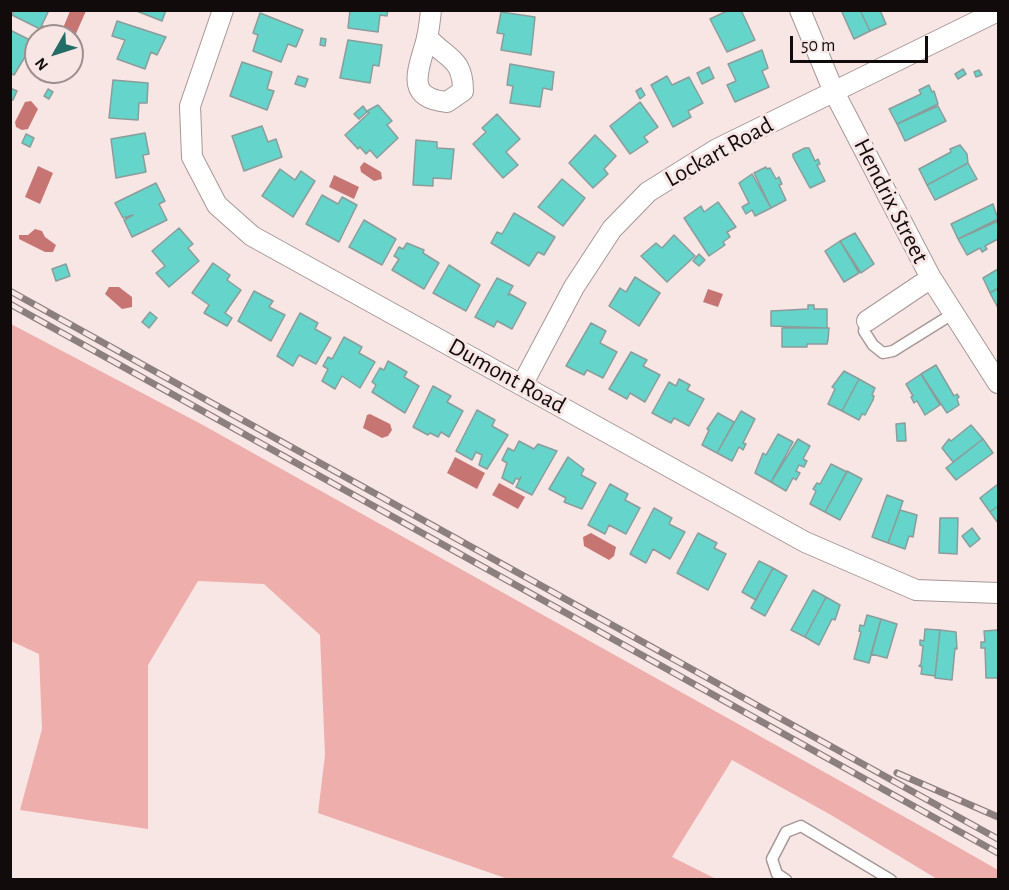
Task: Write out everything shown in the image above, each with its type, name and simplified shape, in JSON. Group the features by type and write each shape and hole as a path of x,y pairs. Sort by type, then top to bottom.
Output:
{"street":[{"name":"Dumont Road","path":"223,10 190,106 192,157 217,205 252,236 805,542 916,590 999,593"},
{"path":"427,37 431,10"},
{"name":"Hendrix Street","path":"800,10 834,92 931,278 999,383"},
{"name":"Lockart Road","path":"522,385 574,286 612,229 648,192 717,149 999,11"},
{"path":"867,321 931,278"}],"lane":[{"path":"867,321 864,332 873,345 882,352 893,351 954,314"},
{"path":"786,879 777,874 772,859 786,832 801,826 891,879"}],"shaded area":[{"path":"70,11 86,11 80,24 65,24"},
{"path":"31,101 38,109 28,129 22,130 16,127 15,122 25,102"},
{"path":"364,162 381,172 382,179 374,181 361,172 360,167"},
{"path":"38,166 53,173 40,204 25,197"},
{"path":"334,175 359,187 354,199 329,187"},
{"path":"35,229 42,231 45,237 56,245 53,252 45,252 19,239 19,235 28,235"},
{"path":"109,287 119,287 132,297 132,307 122,309 105,294"},
{"path":"708,289 723,294 718,307 703,302"},
{"path":"11,324 201,424 928,830 998,870 998,879 937,879 831,815 732,760 672,857 716,879 508,879 318,813 325,755 320,635 264,584 198,581 148,665 148,829 20,810 42,729 39,654 11,641"},
{"path":"370,414 390,424 392,430 388,436 382,438 363,428 367,415"},
{"path":"455,457 485,473 477,489 447,473"},
{"path":"499,483 525,497 518,509 492,495"},
{"path":"591,533 616,547 614,556 609,560 584,546 583,537"}],"building":[{"path":"15,10 49,10 42,24 30,24 12,15"},
{"path":"134,10 166,10 162,21"},
{"path":"350,10 388,10 387,16 380,15 378,32 348,28"},
{"path":"729,10 741,10 755,40 727,52 710,19"},
{"path":"841,10 860,10 870,31 854,39"},
{"path":"860,10 880,10 886,24 870,31"},
{"path":"501,12 535,17 531,55 501,50 504,34 497,33"},
{"path":"260,13 303,30 296,47 288,44 281,62 253,51 258,35 253,33"},
{"path":"117,21 166,37 157,55 151,52 145,69 117,59 125,40 112,36"},
{"path":"10,30 24,37 24,58 14,75 10,73"},
{"path":"321,38 326,39 325,46 320,45"},
{"path":"348,40 382,45 379,66 373,65 370,83 340,78"},
{"path":"762,50 768,68 762,71 769,87 735,102 727,85 736,81 728,64"},
{"path":"242,62 272,72 267,89 274,91 267,110 230,96"},
{"path":"510,64 554,72 552,90 543,88 540,107 510,103 513,86 507,85"},
{"path":"709,67 714,78 702,84 697,73"},
{"path":"963,69 966,74 958,79 955,74"},
{"path":"979,70 982,75 976,77 974,72"},
{"path":"298,76 308,79 305,87 295,84"},
{"path":"667,76 672,85 689,77 703,103 688,111 691,117 673,127 651,85"},
{"path":"113,80 148,83 147,103 139,103 138,120 109,118"},
{"path":"929,85 932,92 934,91 938,104 897,124 889,109 921,94 919,90"},
{"path":"10,88 17,91 13,100 10,99"},
{"path":"641,88 645,95 640,99 636,91"},
{"path":"48,89 53,92 49,99 44,96"},
{"path":"640,102 658,127 644,137 648,142 630,154 610,126"},
{"path":"378,105 392,121 387,125 398,138 377,158 370,150 366,154 360,147 358,149 345,135 369,113 367,111"},
{"path":"363,106 367,112 359,119 354,114"},
{"path":"938,106 946,121 905,141 897,124"},
{"path":"497,114 520,139 506,152 518,165 503,178 473,144 486,132 482,128"},
{"path":"262,126 268,142 276,139 282,157 244,171 232,136"},
{"path":"145,133 149,154 143,155 146,172 116,178 111,139"},
{"path":"26,134 34,138 30,147 22,143"},
{"path":"595,135 616,156 604,169 608,174 593,188 569,163"},
{"path":"416,140 437,142 437,148 454,149 451,179 433,178 433,186 413,185"},
{"path":"960,145 967,154 968,163 927,185 919,169"},
{"path":"809,148 815,161 818,159 820,164 817,165 825,181 810,188 793,157 793,154"},
{"path":"968,163 977,179 935,200 927,185"},
{"path":"766,167 770,168 776,179 779,177 782,184 779,185 786,200 771,208 754,173"},
{"path":"280,169 295,180 301,171 315,181 293,217 262,196"},
{"path":"752,174 771,208 755,216 752,210 746,214 742,207 749,203 739,183"},
{"path":"562,179 585,198 563,226 538,207"},
{"path":"156,183 165,201 159,204 167,220 132,237 124,220 133,215 123,218 115,203"},
{"path":"322,195 338,204 342,197 357,205 339,242 306,224"},
{"path":"718,202 736,227 727,232 730,237 723,242 725,245 709,256 684,218 701,206 704,212"},
{"path":"993,204 998,219 958,239 951,224"},
{"path":"514,213 555,237 544,255 538,252 529,266 491,243 497,232 502,234"},
{"path":"364,220 396,239 382,265 349,247"},
{"path":"998,221 998,239 985,246 987,249 982,252 980,248 967,255 958,239"},
{"path":"179,228 193,244 188,248 199,261 169,287 156,273 165,266 152,251"},
{"path":"855,233 874,264 861,273 840,241"},
{"path":"674,235 695,256 667,282 641,256 656,243 662,248"},
{"path":"840,241 859,273 844,282 825,251"},
{"path":"407,243 424,250 423,253 439,263 424,289 392,270 399,259 394,256 399,247 403,249"},
{"path":"699,254 705,260 699,266 693,261"},
{"path":"213,263 230,275 227,280 241,290 225,313 232,318 227,326 204,313 209,305 192,293"},
{"path":"66,264 70,276 56,281 52,269"},
{"path":"449,265 480,285 466,311 433,293"},
{"path":"998,269 998,288 990,293 983,278"},
{"path":"635,277 660,293 639,326 609,306 620,288 626,292"},
{"path":"497,278 513,286 508,295 526,303 512,329 497,321 494,327 475,317"},
{"path":"998,288 998,308 990,293"},
{"path":"254,291 273,301 269,307 285,315 271,341 238,321"},
{"path":"808,305 814,305 814,309 827,309 827,328 771,326 771,311 808,309"},
{"path":"150,312 157,318 149,328 142,322"},
{"path":"300,313 318,323 315,329 331,338 316,364 299,355 293,366 277,356"},
{"path":"591,323 606,331 600,343 617,352 603,378 587,370 584,375 566,366"},
{"path":"782,328 829,328 827,344 782,347"},
{"path":"344,337 362,347 359,353 375,362 360,388 342,376 335,389 322,381 328,369 323,366 328,357 332,359"},
{"path":"631,352 647,360 643,366 660,375 645,402 630,393 627,399 609,389"},
{"path":"388,361 407,372 404,377 419,386 405,413 372,392 376,385 372,382 380,368 384,370"},
{"path":"936,365 954,396 957,394 959,397 957,399 959,405 947,413 921,374"},
{"path":"844,371 859,379 842,411 828,404 835,389 832,387"},
{"path":"921,374 940,405 925,415 917,401 914,403 906,384"},
{"path":"679,379 690,385 687,390 704,399 689,426 674,418 671,423 652,413 669,382 676,386"},
{"path":"859,379 875,388 872,395 873,400 865,415 862,414 859,420 842,411"},
{"path":"433,386 451,396 447,402 463,411 449,437 441,432 438,437 430,433 428,435 413,427"},
{"path":"477,410 495,420 492,426 508,435 487,469 479,465 482,455 476,452 472,460 456,451"},
{"path":"741,411 755,419 743,443 746,444 743,450 739,447 732,461 717,453"},
{"path":"718,413 734,422 717,453 702,445 709,430 707,429"},
{"path":"905,423 906,441 897,441 896,424"},
{"path":"971,425 983,439 953,462 942,448 949,439 951,441"},
{"path":"778,434 793,442 771,482 755,473 763,453 766,455"},
{"path":"798,439 810,446 803,459 807,461 804,467 799,465 796,471 800,473 796,480 793,478 786,491 771,482"},
{"path":"983,439 993,453 956,480 946,468"},
{"path":"519,441 534,449 538,444 557,451 532,495 516,487 521,477 519,480 516,478 513,484 502,478 507,463 502,460 508,448 514,451"},
{"path":"568,457 584,469 581,475 596,483 582,509 564,502 566,498 549,489"},
{"path":"831,464 847,472 825,512 810,504 816,491 813,489 817,483 820,484"},
{"path":"847,471 862,479 840,520 825,512"},
{"path":"610,484 628,494 625,500 640,508 626,534 609,525 605,534 588,525"},
{"path":"998,484 998,506 990,512 980,498"},
{"path":"887,495 903,501 888,543 872,537"},
{"path":"998,506 998,523 990,512"},
{"path":"654,508 672,518 669,524 685,532 670,559 653,549 646,563 630,554"},
{"path":"900,510 917,515 913,537 909,536 905,549 888,543"},
{"path":"940,518 958,518 957,554 939,553"},
{"path":"972,528 980,539 970,547 962,536"},
{"path":"698,533 717,543 714,548 726,554 708,590 677,573"},
{"path":"759,561 773,568 756,600 742,592"},
{"path":"773,568 787,576 765,616 751,608"},
{"path":"813,590 826,597 805,637 791,630"},
{"path":"826,597 840,605 835,620 832,619 819,645 805,637"},
{"path":"867,615 881,619 869,663 854,659 861,632 859,631 860,625 864,626"},
{"path":"881,619 897,624 887,658 871,654"},
{"path":"925,629 940,630 935,676 921,674 922,667 919,666 923,646 920,645 920,640 924,641"},
{"path":"940,630 956,632 957,649 955,648 952,680 935,678"},
{"path":"998,630 998,678 986,678 985,648 981,648 981,642 985,642 984,631"}],"railway":[{"path":"10,291 998,839"},
{"path":"10,304 998,853"},
{"path":"897,773 998,817"}]}
